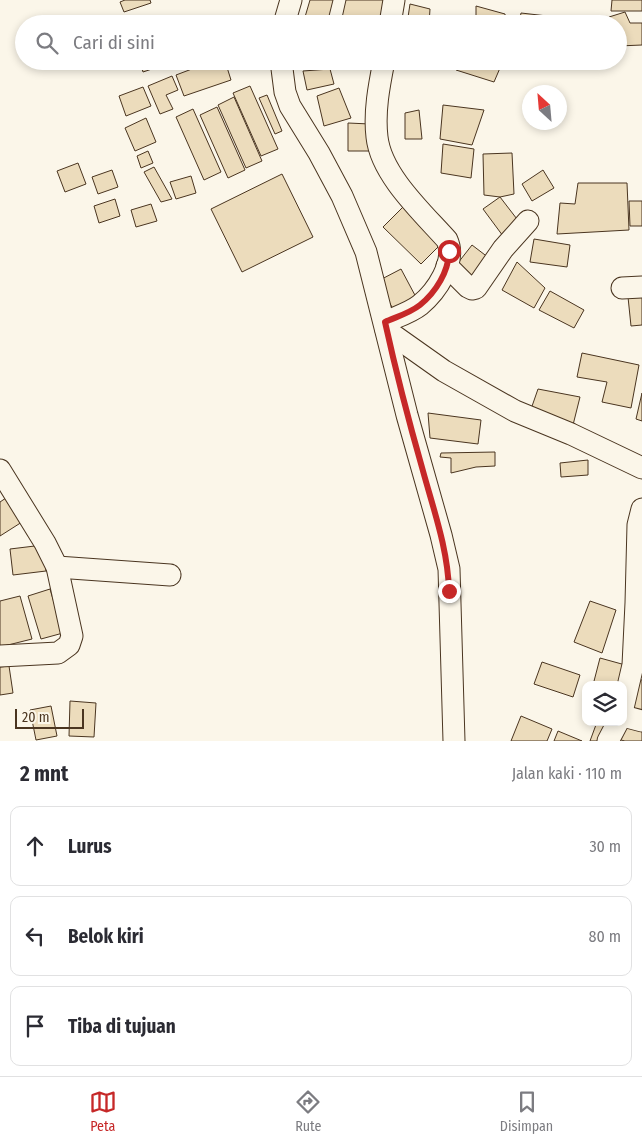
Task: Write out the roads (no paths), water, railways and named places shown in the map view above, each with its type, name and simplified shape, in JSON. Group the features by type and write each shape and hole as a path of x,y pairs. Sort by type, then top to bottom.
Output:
{"street":[{"path":"287,15 291,0"},
{"path":"392,15 394,0"},
{"path":"282,70 285,92 290,106 319,153 342,196 366,252 407,415 441,536 449,569 454,741"},
{"path":"382,70 378,90 377,139 382,154 392,175 450,246 447,266 436,287 420,305 386,326"},
{"path":"447,266 468,287 476,288 503,248 528,221"},
{"path":"386,326 444,371 516,411 571,434 642,468"},
{"path":"0,470 45,543 57,567 72,634 69,646 58,652 0,656"},
{"path":"627,691 633,665 638,525 642,509"},
{"path":"57,567 170,574"},
{"path":"627,717 642,721"},
{"path":"608,741 616,726"}]}
